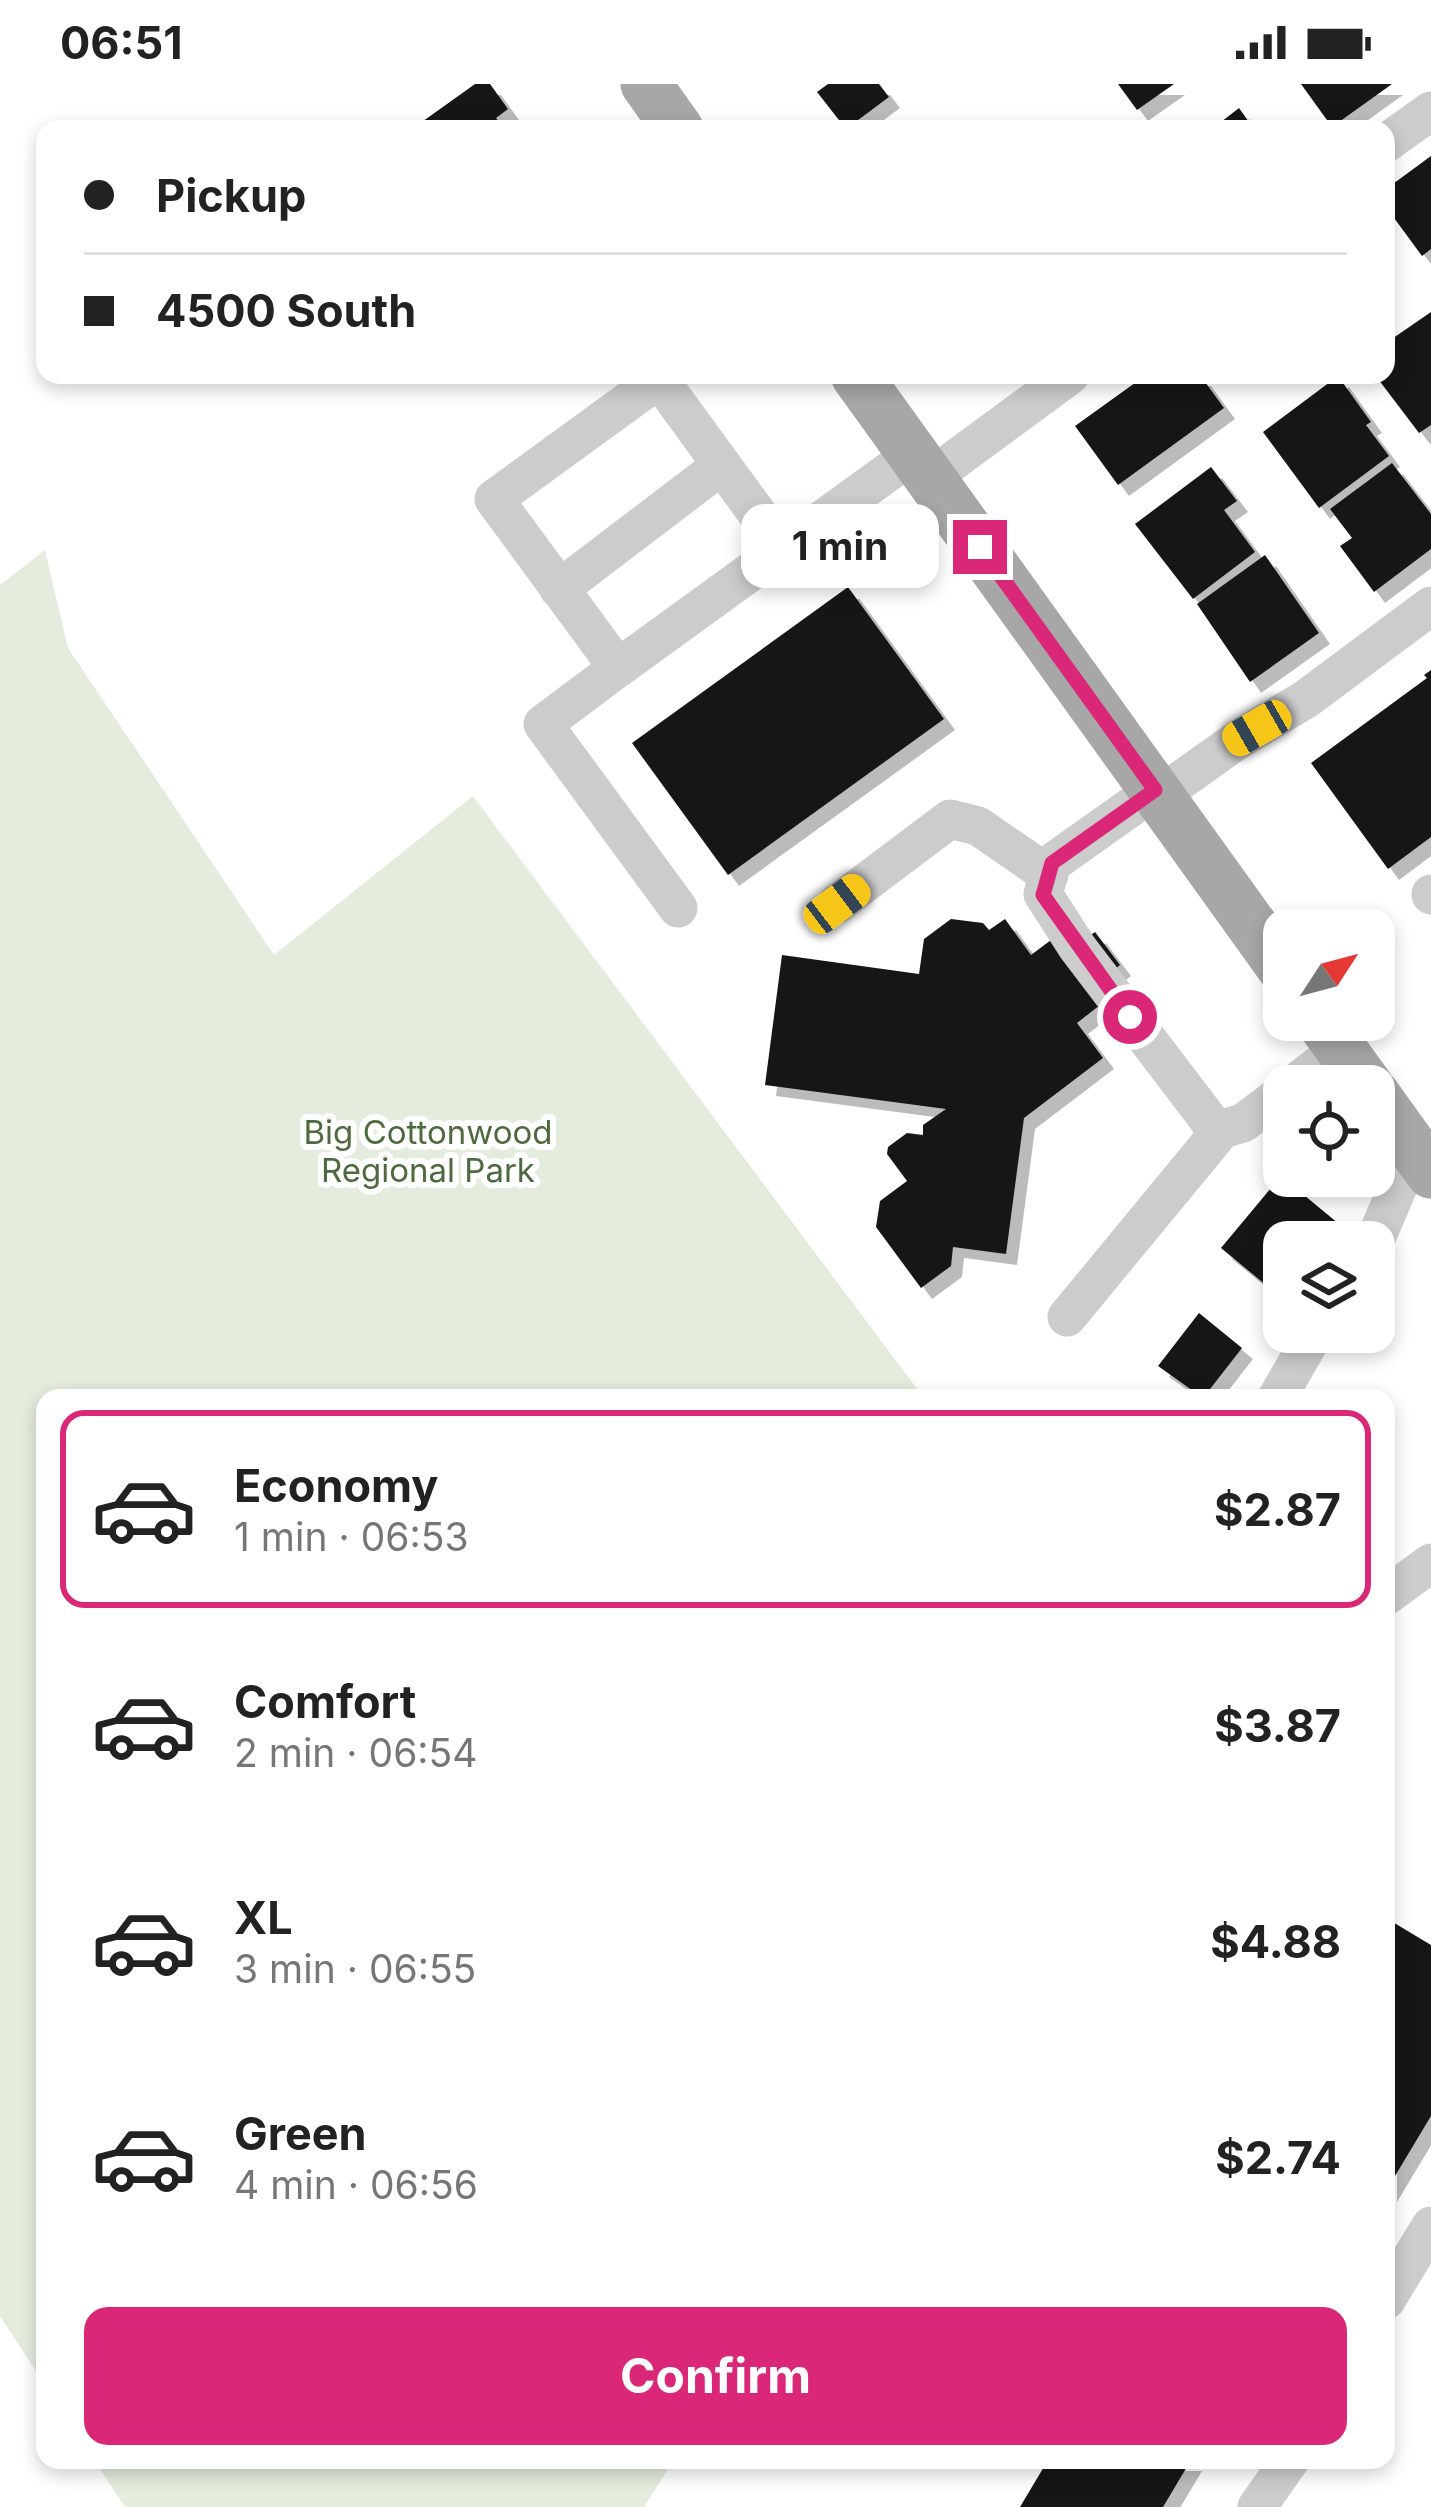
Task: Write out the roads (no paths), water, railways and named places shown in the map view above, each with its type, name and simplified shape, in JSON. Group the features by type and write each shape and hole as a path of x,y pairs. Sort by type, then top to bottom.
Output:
{"main road":[{"path":"646,84 672,120"},
{"path":"863,384 1263,941"},
{"path":"1395,1123 1422,1161"}],"street":[{"path":"1395,137 1431,111"},
{"path":"618,668 494,499 652,384"},
{"path":"663,384 783,549"},
{"path":"678,908 543,724 783,549 1055,384"},
{"path":"559,589 722,465"},
{"path":"1222,1129 1211,1123 1043,895 1052,863 1306,699 1431,606"},
{"path":"837,904 950,818 978,826 1049,875"},
{"path":"1067,1317 1222,1129 1243,1123 1263,1108"},
{"path":"1387,1221 1422,1161"},
{"path":"1281,1389 1303,1353"},
{"path":"1395,1589 1431,1562"},
{"path":"1395,2285 1431,2226"},
{"path":"1257,2507 1284,2469"}],"park label":[{"name":"Big Cottonwood Regional Park","path":"428,1151"}]}
